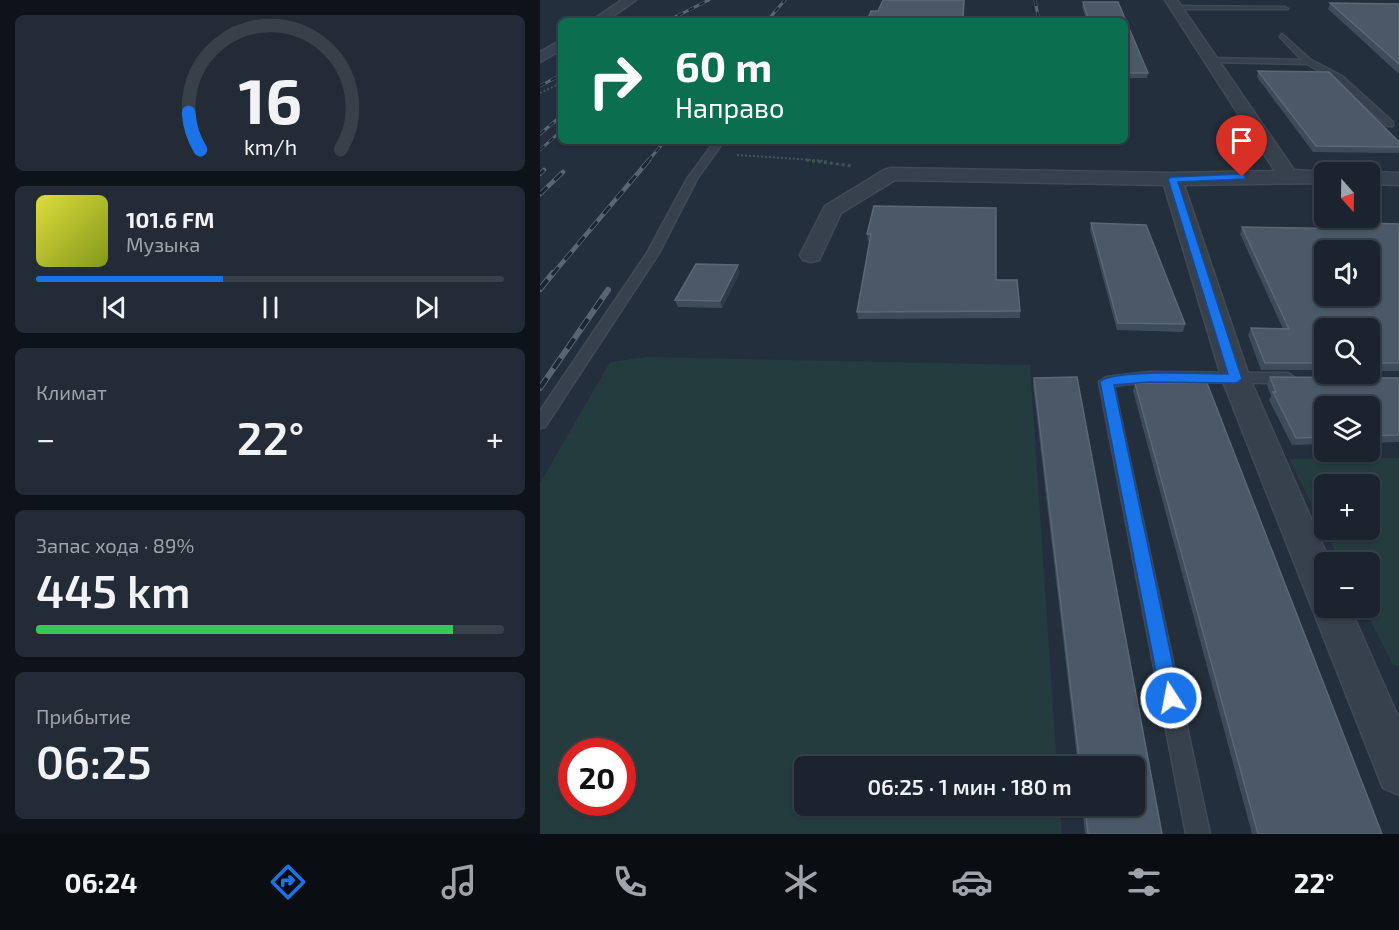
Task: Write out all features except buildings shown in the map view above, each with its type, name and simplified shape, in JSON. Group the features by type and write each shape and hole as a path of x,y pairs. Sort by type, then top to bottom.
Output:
{"street":[{"path":"602,18 630,0"},
{"path":"1174,4 1288,176"},
{"path":"540,58 558,46"},
{"path":"811,255 832,210 891,174 1172,179 1314,177"},
{"path":"1380,178 1399,179"},
{"path":"1172,179 1236,379 1314,569"},
{"path":"1335,618 1399,772"}],"lane":[{"path":"1174,4 1285,9"},
{"path":"1282,36 1308,62 1339,78 1390,124"},
{"path":"1211,60 1308,62"},
{"path":"540,423 653,253 692,178 717,146"},
{"path":"1198,834 1106,382 1148,377 1306,378"}],"path":[{"path":"540,93 558,84"},
{"path":"717,146 730,155 828,161 891,174"}],"green space":[{"path":"648,357 1030,365 1056,756 794,756 794,816 1061,816 1062,834 540,834 540,483 610,362"},
{"path":"1380,458 1399,458 1399,666 1393,665 1369,618 1380,618 1380,552 1336,552 1330,540 1380,540 1380,474 1314,474 1314,509 1289,459 1314,459 1314,462 1380,462"}],"railway":[{"path":"673,18 709,0"},
{"path":"770,18 785,0"},
{"path":"1035,0 1038,18"},
{"path":"540,86 558,77"},
{"path":"540,134 558,119"},
{"path":"540,150 558,134"},
{"path":"648,161 662,144"},
{"path":"552,275 649,160"},
{"path":"540,174 544,170"},
{"path":"540,194 563,172"},
{"path":"540,289 553,273"},
{"path":"540,388 608,290"}],"route":[{"path":"1171,698 1106,382 1148,377 1236,379 1172,179 1242,177"}]}
